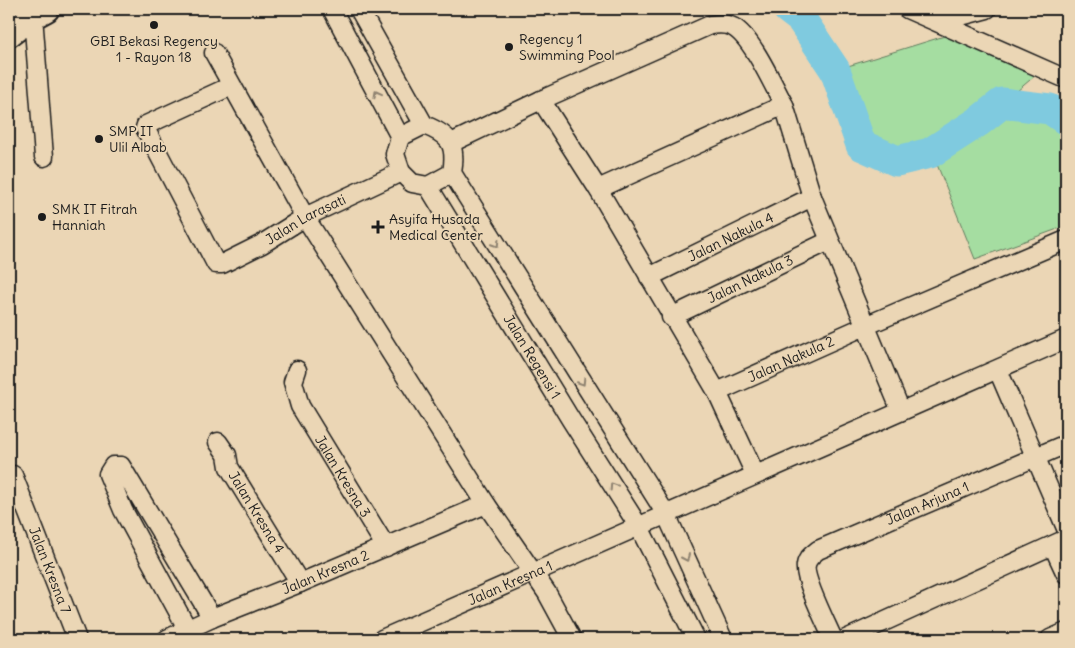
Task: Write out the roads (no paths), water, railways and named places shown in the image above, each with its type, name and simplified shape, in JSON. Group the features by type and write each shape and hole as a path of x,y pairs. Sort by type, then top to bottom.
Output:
{"main road":[{"path":"9,34 39,12"}],"street":[{"path":"332,9 400,137 395,154 401,172 412,183 428,186 452,173"},
{"path":"360,9 424,125 440,131 451,143 455,158 452,173 666,514 723,639"},
{"path":"907,9 1062,74"},
{"path":"938,22 987,9"},
{"path":"39,12 44,157"},
{"path":"451,143 541,100 697,30 710,25 722,24 733,27 752,46 784,105 812,196 901,411"},
{"path":"214,53 305,217 486,504 532,574 547,593 572,639"},
{"name":"Jalan Larasati","path":"231,86 146,125 145,128 216,264 222,264 262,244 305,217 401,172"},
{"path":"541,100 598,189 671,317 717,392 755,474"},
{"path":"598,189 784,105"},
{"path":"400,137 424,125"},
{"name":"Jalan Regensi 1","path":"428,186 571,420 639,527 696,639"},
{"name":"Jalan Nakula 4","path":"649,277 812,196"},
{"name":"Jalan Nakula 2","path":"717,392 1066,240"},
{"name":"Jalan Nakula 3","path":"671,317 830,241"},
{"name":"Jalan Kresna 1","path":"382,639 1066,339"},
{"name":"Jalan Kresna 3","path":"297,370 293,382 300,406 386,547"},
{"path":"998,370 1066,528"},
{"name":"Jalan Kresna 4","path":"218,442 228,456 229,467 300,583"},
{"name":"Jalan Arjuna 1","path":"833,639 806,570 808,560 818,550 1066,444"},
{"path":"188,630 123,510 108,474 113,466 121,466 212,618"},
{"name":"Jalan Kresna 7","path":"13,475 77,639"},
{"name":"Jalan Kresna 2","path":"167,639 212,618 486,504"},
{"path":"846,639 1060,542 1066,574"},
{"path":"1050,639 1066,632"}],"waterway":[{"path":"788,9 801,19 835,70 861,145 897,161 930,153 978,122 1002,103 1050,109 1066,120"}],"place":[{"name":"GBI Bekasi Regency 1 - Rayon 18","path":"154,25"},
{"name":"Regency 1 Swimming Pool","path":"509,47"},
{"name":"SMP IT Ulil Albab","path":"99,139"},
{"name":"SMK IT Fitrah Hanniah","path":"42,217"},
{"name":"Asyifa Husada Medical Center","path":"378,227"}]}
